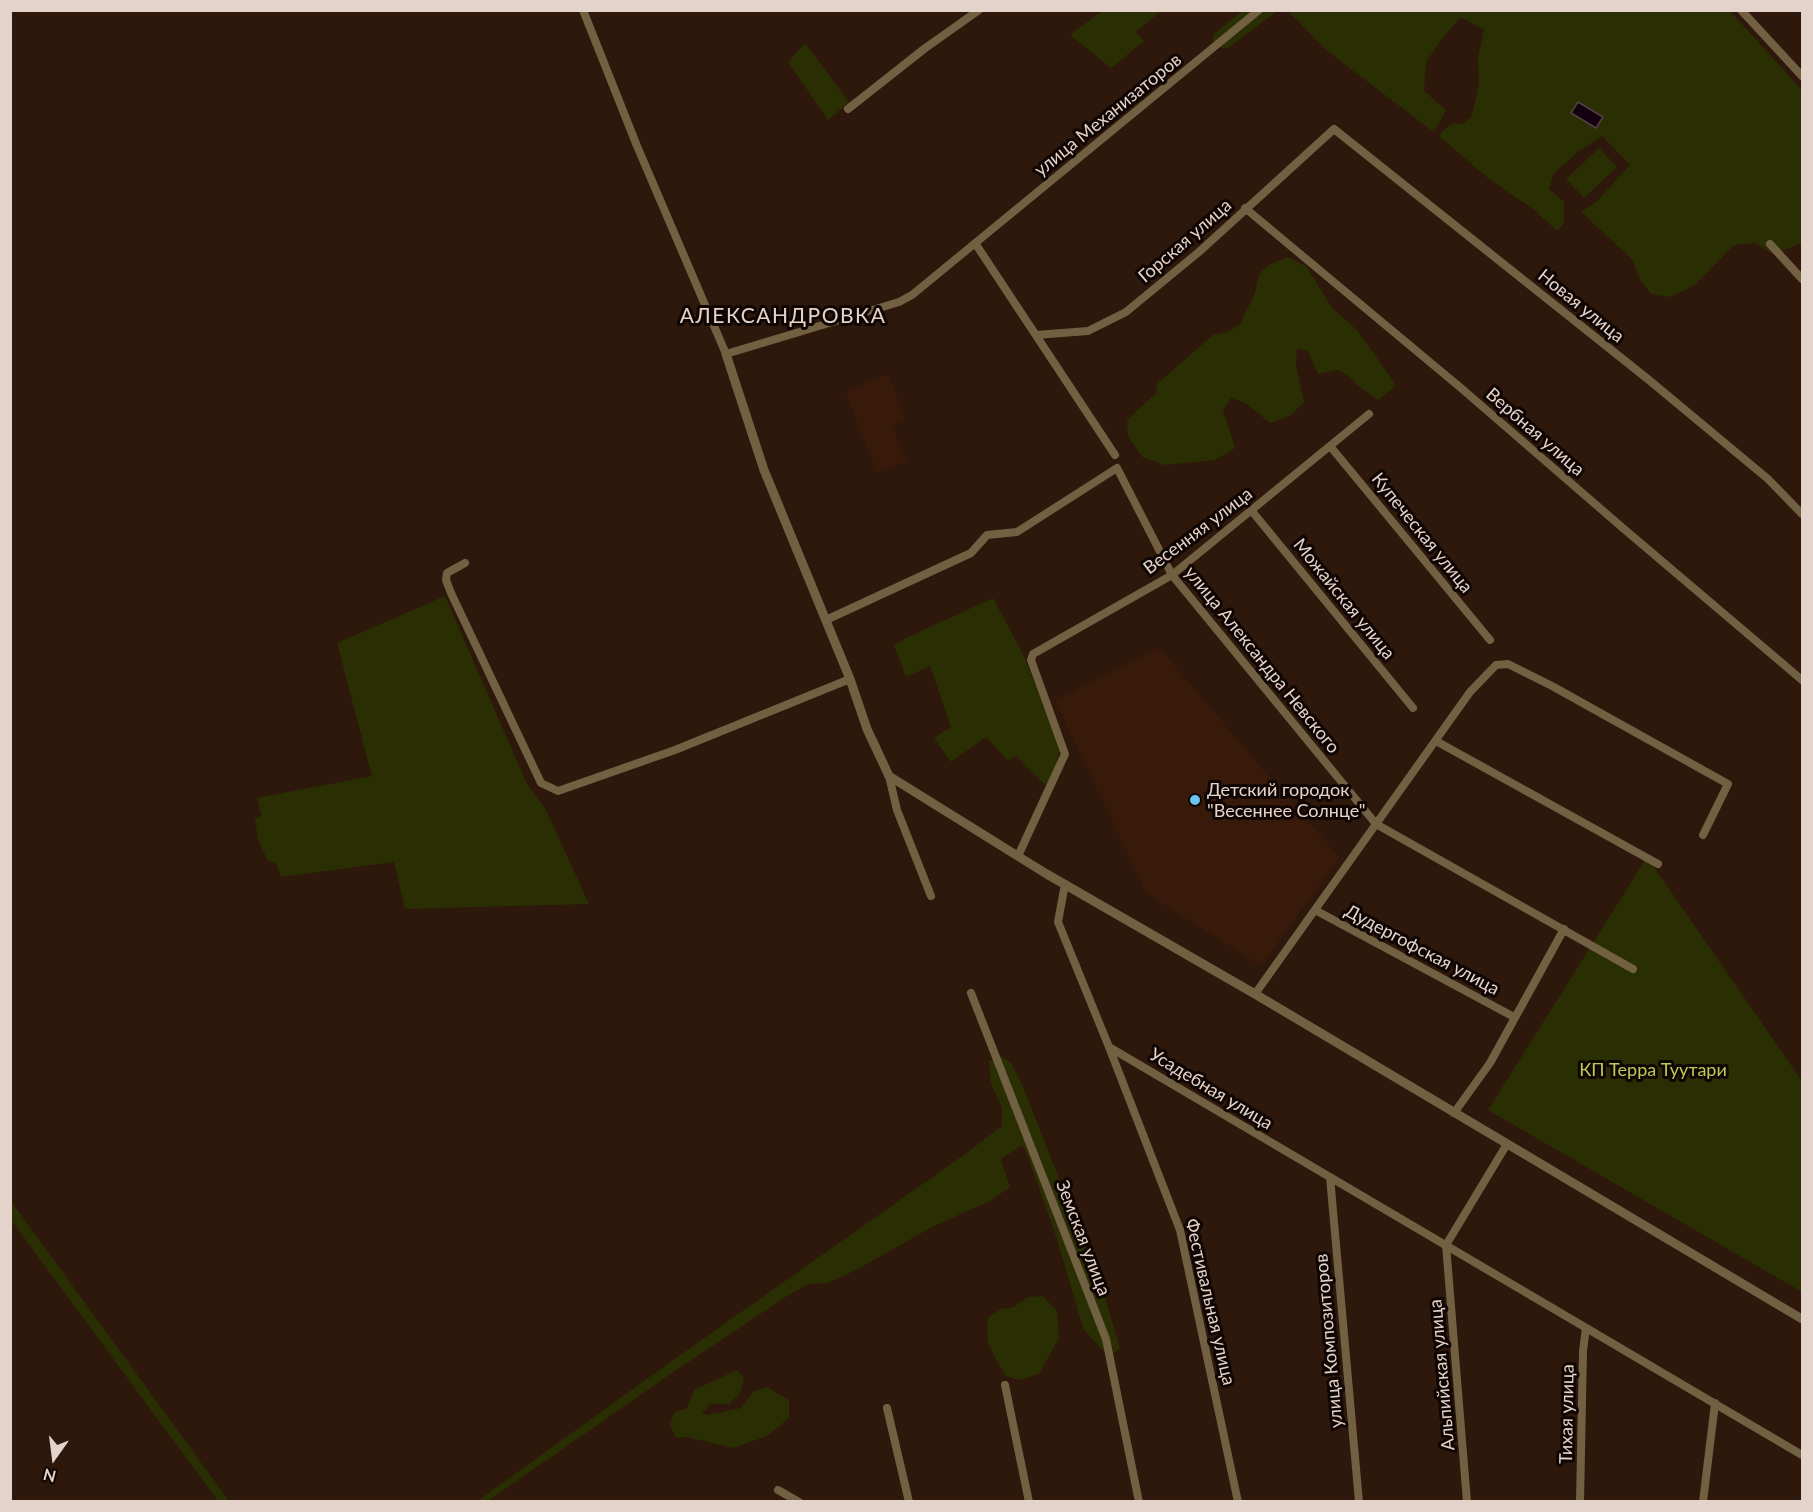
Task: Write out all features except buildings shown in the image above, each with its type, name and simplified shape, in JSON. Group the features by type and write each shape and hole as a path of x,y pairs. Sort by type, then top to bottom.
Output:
{"street":[{"path":"583,10 637,146 726,354 764,470 850,679 867,729 889,776 897,810 931,896"},
{"path":"848,110 924,49 979,10"},
{"name":"улица Механизаторов","path":"726,354 898,302 912,295 1259,10"},
{"path":"1741,10 1803,76"},
{"name":"Горская улица","path":"1036,335 1088,331 1126,312 1200,251 1334,129"},
{"name":"Новая улица","path":"1334,129 1657,387 1768,479 1803,514"},
{"name":"Вербная улица","path":"1245,208 1461,388 1803,680"},
{"path":"975,243 1114,455"},
{"path":"1770,243 1803,279"},
{"name":"Весенняя улица","path":"1018,856 1065,754 1030,660 1033,654 1172,575 1369,414"},
{"name":"Купеческая улица","path":"1330,446 1490,640"},
{"name":"улица Александра Невского","path":"826,620 971,553 987,536 1017,532 1118,468 1172,575 1376,825 1634,969"},
{"name":"Можайская улица","path":"1251,510 1413,708"},
{"path":"465,563 447,573 446,580 451,593 541,783 558,790 675,750 850,679"},
{"path":"1255,994 1470,692 1496,665 1508,664 1552,686 1728,784 1703,835"},
{"path":"1436,741 1658,864"},
{"path":"889,776 1065,884 1803,1319"},
{"path":"1065,884 1058,922 1109,1047"},
{"name":"Дудергофская улица","path":"1316,910 1514,1017"},
{"path":"1454,1113 1490,1063 1564,929"},
{"name":"Земская улица","path":"971,993 1106,1340 1139,1502"},
{"name":"Усадебная улица","path":"1109,1047 1803,1455"},
{"name":"Фестивальная улица","path":"1109,1047 1180,1230 1238,1502"},
{"path":"1446,1245 1507,1144"},
{"name":"улица Композиторов","path":"1330,1177 1359,1502"},
{"name":"Альпийская улица","path":"1446,1245 1467,1502"},
{"name":"Тихая улица","path":"1580,1502 1583,1351 1586,1328"},
{"path":"1005,1385 1029,1502"},
{"path":"1703,1502 1715,1403"},
{"path":"887,1408 909,1502"},
{"path":"778,1490 799,1502"}],"shaded area":[{"path":"1578,102 1603,117 1596,128 1571,113"},
{"path":"888,374 906,419 892,425 907,461 877,473 845,391"},
{"name":"Детский городок \"Весеннее Солнце\"","path":"1159,647 1340,857 1261,966 1147,894 1055,701"}],"green space":[{"path":"1102,11 1161,11 1136,32 1144,41 1111,68 1070,35"},
{"path":"1242,11 1277,11 1228,48 1222,48 1212,41 1214,34"},
{"path":"1288,11 1730,11 1802,90 1802,243 1773,254 1755,243 1734,245 1695,285 1671,297 1651,294 1640,280 1632,259 1581,212 1597,201 1630,165 1602,136 1578,152 1554,173 1549,189 1564,202 1564,223 1557,231 1533,209 1489,179 1440,137 1442,131 1453,123 1463,124 1472,116 1479,83 1478,58 1484,30 1461,17 1426,62 1424,91 1446,110 1434,132 1327,51"},
{"path":"805,43 849,102 828,120 788,62"},
{"path":"1599,148 1617,167 1584,198 1566,179"},
{"path":"1288,257 1307,267 1332,308 1357,330 1396,385 1378,400 1338,370 1318,374 1308,351 1297,349 1296,366 1304,402 1290,416 1270,423 1244,402 1231,398 1223,410 1235,448 1215,460 1165,465 1142,457 1128,436 1127,420 1156,393 1158,383 1213,335 1228,332 1240,324 1255,293 1259,274 1268,265"},
{"path":"445,596 527,784 546,810 589,904 405,909 394,862 281,877 276,863 268,861 258,840 255,819 262,816 257,798 372,776 337,643"},
{"path":"993,598 1025,658 1060,750 1052,778 1045,785 1016,756 1008,761 986,737 951,762 934,738 951,727 930,666 906,677 894,645"},
{"name":"КП Терра Туутари","path":"1647,857 1802,1081 1802,1292 1488,1110"},
{"path":"1001,1056 1011,1063 1022,1084 1104,1294 1120,1349 1111,1354 1102,1350 1083,1328 1057,1239 1022,1145 1001,1159 1010,1187 990,1201 932,1227 858,1269 828,1283 809,1284 787,1296 488,1501 476,1502 1002,1126 1002,1108 991,1083 989,1061"},
{"path":"11,1201 229,1501 218,1501 11,1220"},
{"path":"1043,1296 1057,1311 1059,1338 1039,1374 1019,1380 1006,1376 988,1343 988,1318 1001,1309 1014,1307 1028,1297"},
{"path":"737,1370 744,1378 740,1393 729,1404 711,1404 702,1413 707,1415 741,1408 754,1391 767,1387 789,1400 789,1418 767,1436 733,1448 687,1437 676,1438 670,1425 674,1413 687,1408 694,1390"}],"place":[{"name":"Детский городок \"Весеннее Солнце\"","path":"1195,800"}],"district":[{"name":"АЛЕКСАНДРОВКА","path":"783,316"}]}
